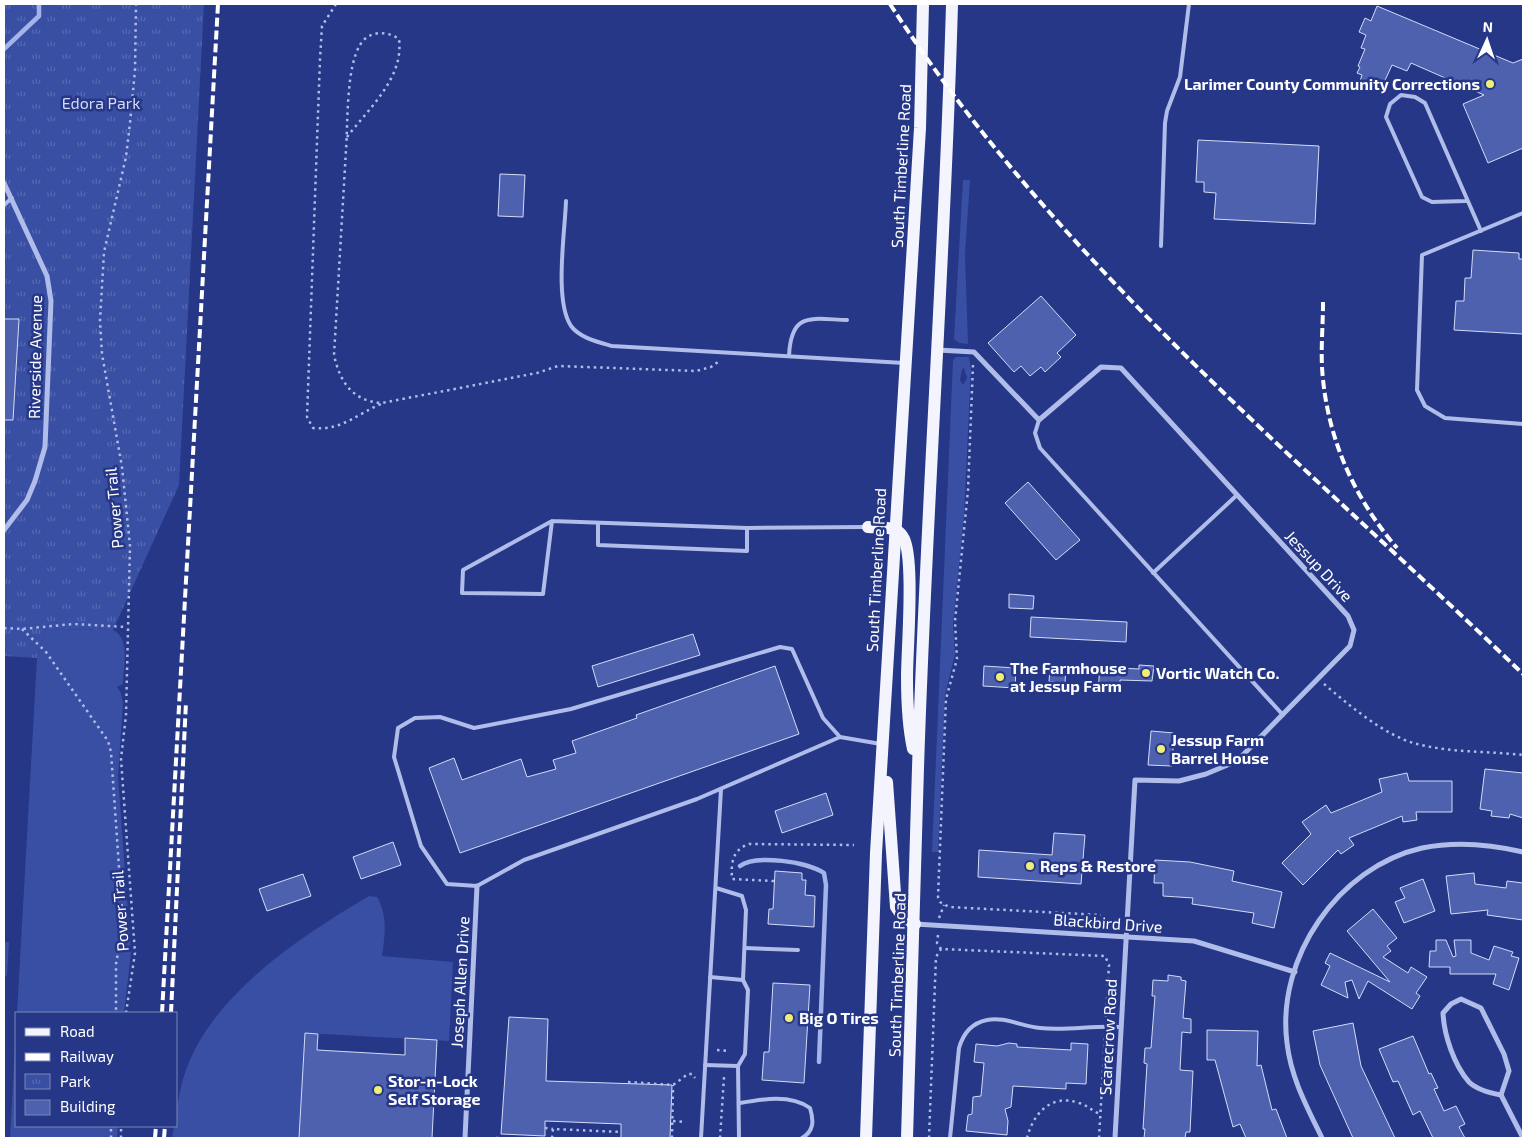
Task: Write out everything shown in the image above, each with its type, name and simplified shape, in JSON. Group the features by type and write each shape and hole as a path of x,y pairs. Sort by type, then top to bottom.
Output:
{"main road":[{"name":"South Timberline Road","path":"866,1138 876,853 894,529 920,128 923,4"},
{"name":"South Timberline Road","path":"907,1138 915,924 918,769 936,350 948,137 952,4"},
{"path":"868,527 894,529 902,535 908,548 907,693 912,743 918,769"},
{"path":"884,727 896,906 904,918 915,924"}],"street":[{"name":"Riverside Avenue","path":"4,183 47,276 51,301 45,447 36,481 27,500 4,530"},
{"path":"936,350 974,352 1039,420"},
{"name":"Jessup Drive","path":"1039,420 1101,367 1121,368 1348,616 1354,630 1350,646 1237,761 1206,774 1179,781 1135,780 1126,937"},
{"path":"1322,1138 1298,1090 1286,1042 1286,1013 1295,972 1305,941 1336,899 1372,870 1396,857 1421,849 1467,843 1523,852"},
{"name":"Joseph Allen Drive","path":"465,1138 477,886"},
{"name":"Blackbird Drive","path":"915,924 1194,941 1295,972"},
{"name":"Scarecrow Road","path":"1115,1138 1126,937"},
{"path":"1501,1095 1488,1093 1470,1082 1445,1036 1443,1013 1451,1004 1460,999 1481,1008 1489,1023 1509,1070 1501,1095 1523,1138"}],"lane":[{"path":"1161,246 1165,123 1167,110 1180,77 1189,4"},
{"path":"1466,201 1432,202 1422,197 1386,117 1390,104 1401,95 1415,96 1425,103 1466,201 1481,231"},
{"path":"4,205 12,198"},
{"path":"566,200 561,299 572,327 583,336 612,346 906,363"},
{"path":"1523,213 1422,255 1417,390 1425,406 1444,418 1523,424"},
{"path":"789,356 790,338 794,328 800,322 808,319 847,320"},
{"path":"1039,420 1035,433 1040,448 1282,715"},
{"path":"1153,572 1237,495"},
{"path":"552,521 543,594 462,593 463,570 552,521 747,528 868,527"},
{"path":"598,523 598,545 747,551 747,528"},
{"path":"840,737 823,718 792,649 780,646 552,712 474,728 440,717 415,718 398,728 394,757 421,846 447,884 477,886 524,860 722,789 840,737 883,744"},
{"path":"701,1138 722,789"},
{"path":"716,888 742,896 746,910 743,980 748,990 745,1054 738,1066 739,1138"},
{"path":"744,948 798,950"},
{"path":"710,977 743,980"},
{"path":"950,1138 959,1048 962,1038 977,1023 996,1019 1040,1028 1093,1025 1121,1027"},
{"path":"705,1065 738,1066"},
{"path":"740,1103 763,1099 791,1100 804,1103 810,1108 813,1125 810,1133 802,1138"}],"path":[{"name":"Power Trail","path":"126,1012 135,953 122,776 122,744 126,715 130,556 126,495 119,441 102,354 100,321 104,252 126,156 130,123 135,70 136,4"},
{"path":"336,4 322,26 320,59 307,416 313,428 326,430 342,426 362,412 382,403 537,373 558,366 696,371 710,367 731,353"},
{"path":"347,137 389,83 395,72 400,50 399,40 393,35 384,33 373,34 365,38 352,64 347,137 334,355 338,375 350,389 367,402 382,403"},
{"path":"972,359 974,378 968,490 955,621 957,659 946,699 938,897 944,905 1101,915"},
{"path":"4,628 22,629 73,624 127,627"},
{"path":"22,629 46,652 108,741 111,752 123,926 116,964 116,1012"},
{"path":"1318,679 1358,714 1415,744 1468,751 1523,755"},
{"path":"774,881 732,879 735,853 741,847 749,844 854,845"},
{"path":"940,912 944,905"},
{"path":"937,943 941,949"},
{"path":"941,949 1104,956 1109,965 1106,1019"},
{"path":"929,1138 936,957 941,949"},
{"path":"1099,1138 1105,1036"},
{"path":"717,1050 730,1051"},
{"path":"724,1051 724,1058"},
{"path":"628,1082 674,1085 688,1074 692,1074 696,1080"},
{"path":"720,1138 720,1103 724,1077"},
{"path":"672,1138 674,1085"},
{"path":"1026,1138 1036,1114 1055,1102 1067,1100 1077,1102 1100,1114"},
{"path":"672,1121 684,1122"},
{"path":"545,1128 621,1132"},
{"path":"552,1138 553,1129"},
{"path":"496,1138 502,1138"}],"green space":[{"name":"Edora Park","path":"4,4 204,4 179,485 113,630 46,629 37,658 4,656"},
{"path":"963,180 970,180 965,255 968,344 959,343 954,339"},
{"path":"956,357 969,357 971,369 964,515 953,625 955,654 945,695 938,852 932,852 953,360","holes":["964,368 967,378 963,385 960,380 962,369"]},
{"path":"46,629 113,630 119,634 124,646 123,684 117,687 121,693 123,704 118,776 131,953 124,1012 17,1012 37,658"},
{"path":"369,896 377,897 384,918 385,933 382,956 453,962 449,1041 305,1033 299,1138 172,1138 174,1127 178,1127 180,1090 189,1062 203,1036 221,1011 266,966 291,946"},
{"path":"4,942 9,942 7,976 4,976"},
{"path":"15,1049 15,1127 118,1127 117,1138 10,1138"}],"building":[{"name":"Larimer County Community Corrections","path":"1377,6 1513,63 1523,59 1523,148 1488,163 1463,104 1484,95 1411,63 1407,71 1392,65 1381,89 1360,81 1362,75 1357,73 1365,49 1361,48 1366,35 1359,32 1365,18 1371,21"},
{"path":"1198,140 1319,146 1315,224 1214,219 1216,193 1204,192 1204,182 1196,182"},
{"path":"500,174 525,175 523,217 498,216"},
{"path":"1473,250 1519,253 1519,259 1523,259 1523,334 1454,330 1456,301 1464,301 1465,278 1471,278"},
{"path":"1041,296 1076,335 1057,353 1061,357 1045,372 1041,367 1030,376 1021,366 1014,372 988,343"},
{"path":"4,319 19,319 13,420 4,420"},
{"path":"1028,482 1080,540 1056,560 1005,503"},
{"path":"1009,594 1034,596 1033,609 1009,608"},
{"path":"1031,617 1127,622 1126,642 1030,637"},
{"path":"693,634 700,655 598,687 592,666"},
{"path":"1139,665 1154,666 1152,681 1120,680 1120,691 1098,690 1100,667 1139,669"},
{"path":"775,666 799,734 460,853 429,768 454,758 462,780 521,759 527,777 556,769 553,760 576,753 572,741 637,718 636,715"},
{"name":"The Farmhouse at Jessup Farm","path":"984,666 1016,668 1015,688 983,686"},
{"path":"1050,667 1066,667 1065,683 1049,682"},
{"name":"Jessup Farm Barrel House","path":"1151,731 1174,733 1172,766 1148,765"},
{"path":"1485,769 1523,773 1523,818 1510,814 1509,818 1491,816 1492,811 1480,809"},
{"path":"1407,773 1409,781 1452,781 1452,812 1416,812 1417,820 1403,822 1402,816 1349,838 1354,845 1341,854 1338,850 1303,885 1282,863 1311,834 1302,822 1326,805 1331,813 1382,792 1379,779"},
{"path":"826,793 833,815 782,833 775,811"},
{"name":"Reps & Restore","path":"1054,833 1085,835 1081,884 978,877 979,850 1052,855"},
{"path":"393,842 401,865 361,879 353,857"},
{"path":"1155,860 1190,862 1234,871 1232,881 1282,892 1274,928 1252,923 1254,913 1192,904 1193,898 1163,896 1163,883 1154,883"},
{"path":"775,871 802,873 802,880 806,880 805,895 815,896 814,927 768,924 769,909 773,909"},
{"path":"1474,873 1475,884 1506,888 1507,881 1523,883 1523,920 1487,915 1488,910 1451,914 1446,876"},
{"path":"303,874 311,896 267,911 259,889"},
{"path":"1423,879 1435,911 1404,923 1395,902 1405,898 1400,888"},
{"path":"1373,909 1397,938 1387,946 1391,951 1383,957 1408,973 1411,967 1427,977 1416,993 1420,996 1412,1009 1368,981 1359,999 1352,980 1345,982 1348,998 1321,985 1330,966 1325,963 1330,953 1390,982 1347,931"},
{"path":"1436,940 1446,940 1453,957 1456,956 1454,940 1471,940 1471,953 1489,960 1494,946 1513,952 1511,956 1519,958 1509,990 1493,984 1496,974 1450,974 1450,967 1429,967 1430,951 1436,951"},
{"path":"1168,975 1181,977 1181,980 1186,981 1183,1018 1191,1019 1191,1033 1182,1032 1180,1070 1193,1071 1190,1132 1186,1132 1185,1138 1144,1138 1147,1064 1144,1063 1145,1048 1151,1048 1155,996 1152,996 1153,980 1168,981"},
{"name":"Big O Tires","path":"773,983 810,985 804,1083 762,1080 764,1052 769,1052"},
{"path":"509,1017 548,1019 546,1081 672,1085 670,1138 621,1138 621,1124 545,1121 545,1136 501,1134"},
{"path":"1353,1023 1361,1066 1395,1138 1353,1138 1320,1065 1313,1031"},
{"path":"1207,1030 1258,1031 1257,1066 1261,1065 1272,1110 1276,1109 1287,1138 1246,1138 1240,1124 1233,1127 1215,1060 1207,1060"},
{"name":"Stor-n-Lock Self Storage","path":"305,1033 318,1034 317,1050 405,1055 405,1038 437,1040 432,1138 299,1138"},
{"path":"1413,1036 1429,1074 1431,1073 1438,1088 1434,1089 1444,1111 1456,1106 1465,1124 1459,1127 1465,1138 1433,1138 1420,1111 1413,1115 1398,1081 1393,1082 1379,1049"},
{"path":"1009,1043 1017,1044 1017,1047 1071,1050 1071,1043 1088,1044 1086,1084 1066,1083 1066,1089 1013,1086 1011,1107 1005,1109 1008,1121 1007,1135 966,1131 968,1115 972,1114 973,1097 981,1096 984,1063 974,1062 976,1044 997,1046"}],"waterway":[{"path":"4,49 39,16 39,4"},
{"path":"740,866 758,860 782,861 806,866 824,873 826,885 819,1062"}],"railway":[{"path":"162,1012 218,4"},
{"path":"890,4 956,99 1029,188 1106,274 1187,357 1270,437 1523,674"},
{"path":"1323,302 1322,367 1329,417 1336,441 1355,486 1367,508 1397,548"},
{"path":"171,1012 186,702"},
{"path":"155,1138 156,1127"},
{"path":"164,1138 165,1127"}],"place":[{"name":"Larimer County Community Corrections","path":"1490,84"},
{"name":"Vortic Watch Co.","path":"1146,673"},
{"name":"The Farmhouse at Jessup Farm","path":"1000,677"},
{"name":"Jessup Farm Barrel House","path":"1161,749"},
{"name":"Reps & Restore","path":"1030,866"},
{"name":"Big O Tires","path":"789,1018"},
{"name":"Stor-n-Lock Self Storage","path":"378,1090"}]}
